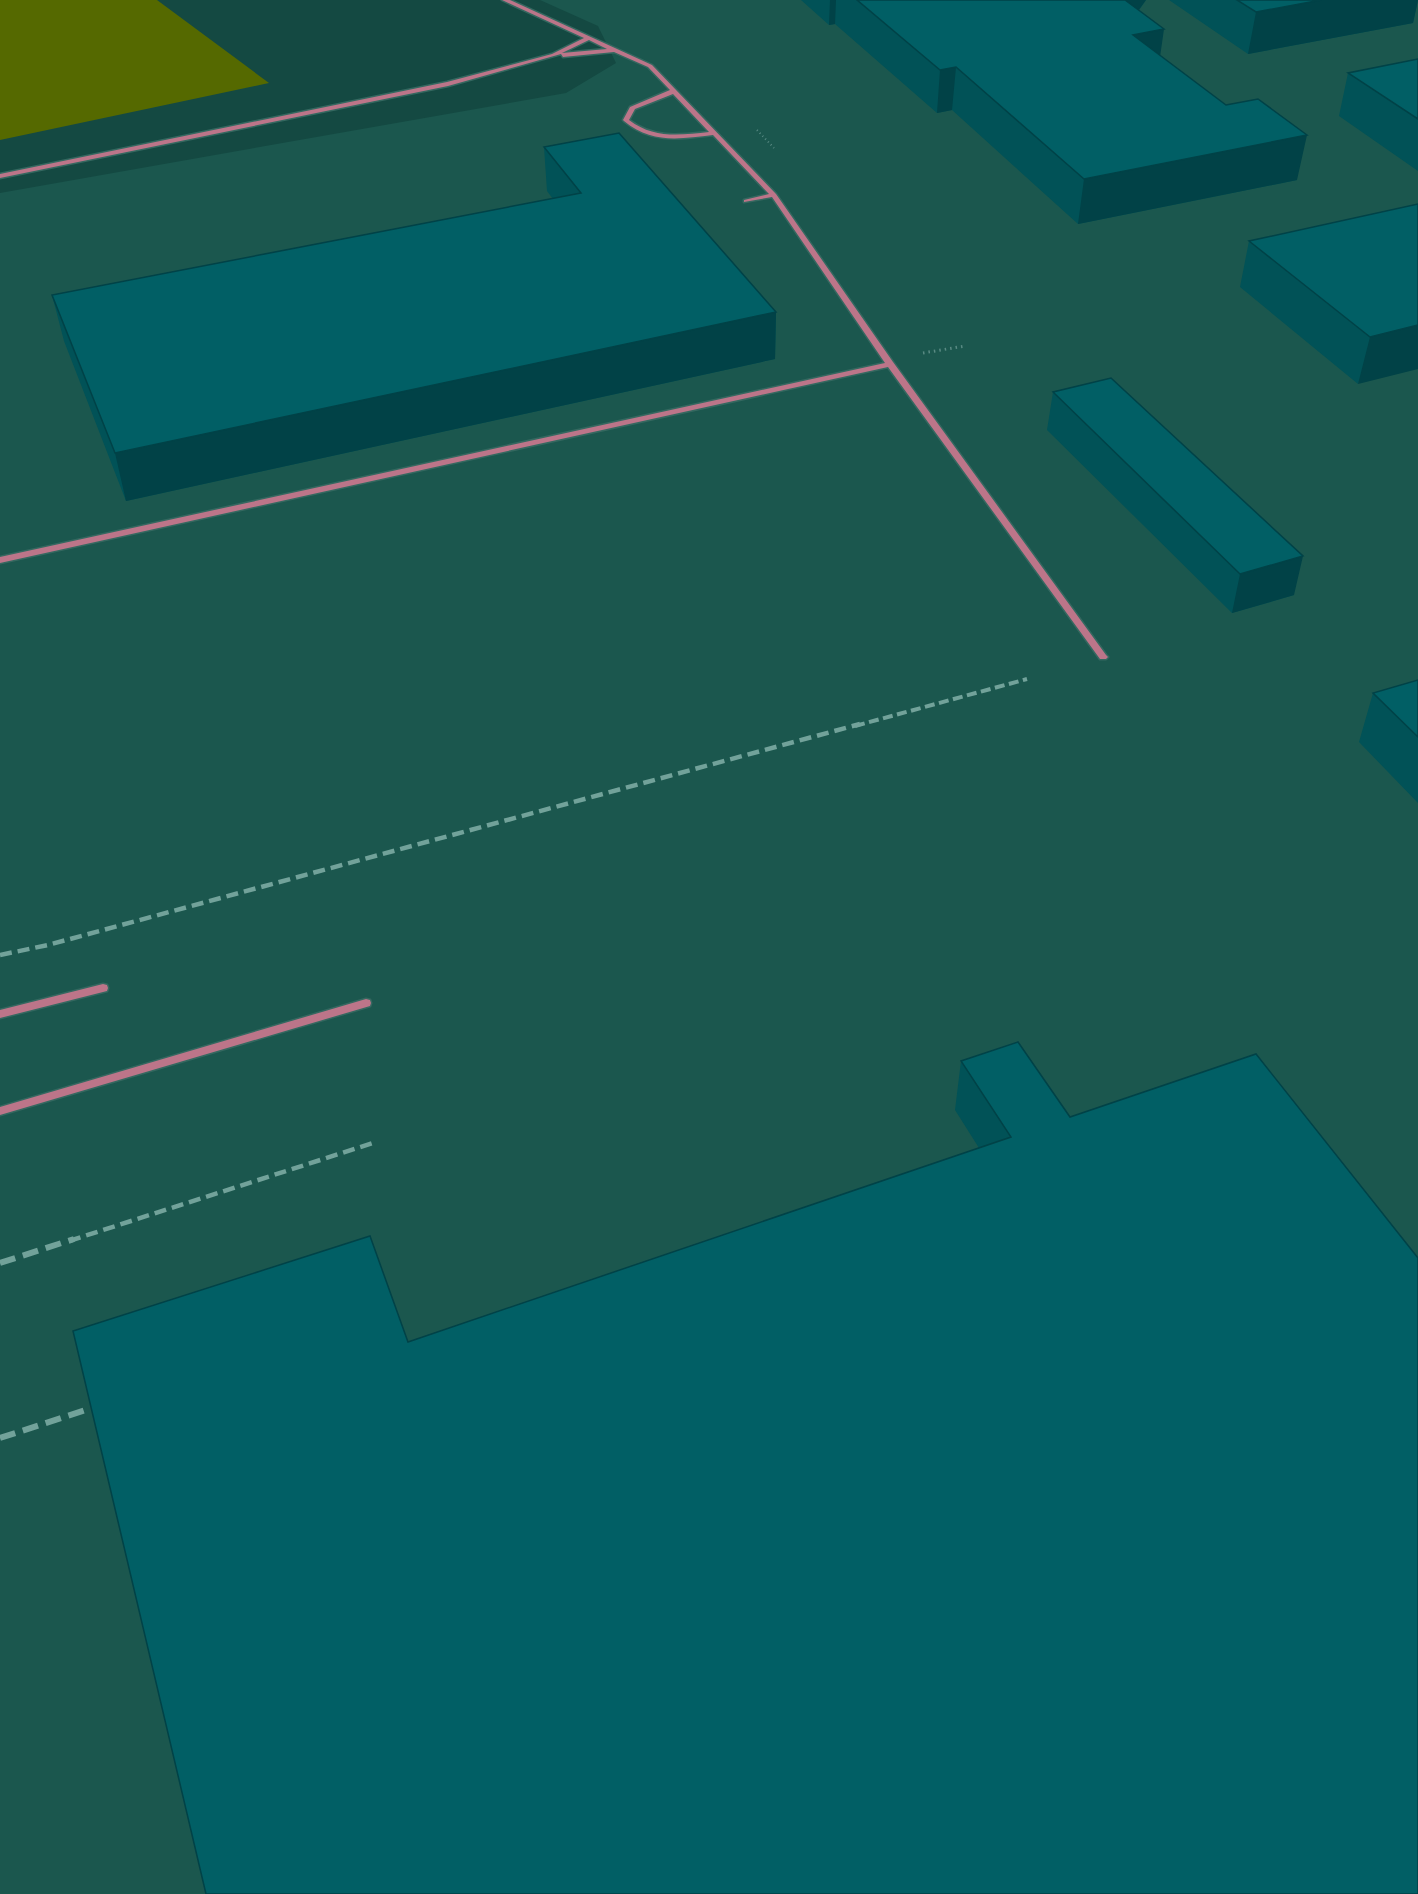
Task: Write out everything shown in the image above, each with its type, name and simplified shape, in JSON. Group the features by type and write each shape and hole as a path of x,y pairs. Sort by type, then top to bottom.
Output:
{"lane":[{"path":"505,0 650,66 774,195 890,364 1103,657"},
{"path":"554,55 589,38"},
{"path":"0,176 448,84 554,55 614,50"},
{"path":"674,91 632,108 626,120 637,131 655,136 714,133"},
{"path":"746,201 774,195"},
{"path":"0,560 890,364"},
{"path":"0,1014 103,988"},
{"path":"0,1111 366,1004"}],"shaded area":[{"path":"540,0 1418,0 1418,1894 0,1894 0,193 566,93 616,63 598,26"}],"green space":[{"path":"0,0 157,0 269,83 0,140"}],"building":[{"path":"857,0 1125,0 1164,29 1133,35 1226,105 1258,99 1307,135 1084,179 956,67 940,70"},
{"path":"1237,0 1321,0 1256,12"},
{"path":"1418,59 1418,119 1348,73"},
{"path":"619,133 776,312 115,453 52,295 581,193 544,147"},
{"path":"1418,204 1418,325 1370,337 1249,241"},
{"path":"1111,378 1303,556 1240,574 1053,392"},
{"path":"1418,680 1418,737 1373,693"},
{"path":"1018,1042 1070,1117 1256,1054 1418,1258 1418,1894 206,1894 73,1331 370,1236 408,1342 1011,1137 961,1061"}],"railway":[{"path":"855,726 1027,679"},
{"path":"0,955 48,945 860,724"},
{"path":"69,1241 373,1143"},
{"path":"0,1263 74,1239"},
{"path":"0,1438 98,1406"}]}
